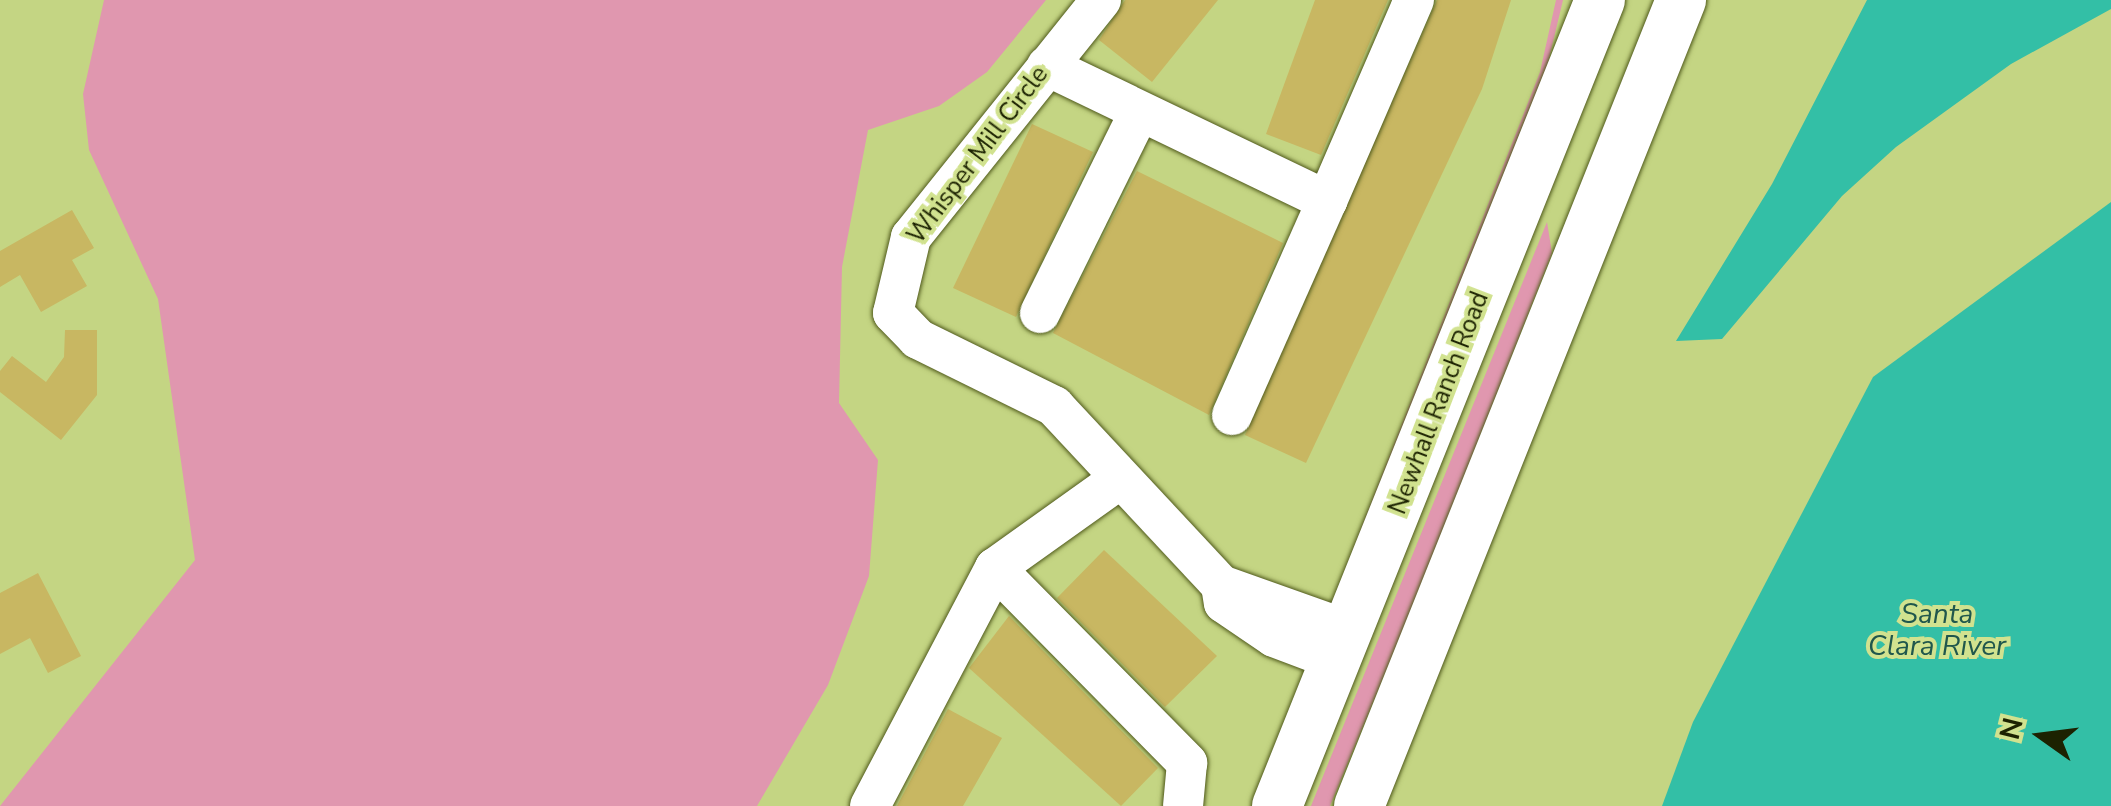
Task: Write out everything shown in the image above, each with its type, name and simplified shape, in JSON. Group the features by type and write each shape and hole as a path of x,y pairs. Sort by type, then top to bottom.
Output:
{"main road":[{"name":"Newhall Ranch Road","path":"1276,806 1344,646 1600,0"},
{"path":"1359,806 1680,0"}],"street":[{"name":"Whisper Mill Circle","path":"1101,0 911,237 893,313 918,340 1054,406 1221,585 1344,646"},
{"path":"1232,415 1414,0"},
{"path":"1047,66 1327,201"},
{"path":"1040,313 1139,113"},
{"path":"870,806 995,568 1120,479"},
{"path":"995,568 1187,763 1183,806"}],"shaded area":[{"path":"104,0 1046,0 987,72 939,106 868,130 842,267 839,403 878,460 869,576 828,685 757,806 0,806 195,560 158,299 89,150 83,94"},
{"path":"1556,0 1563,0 1547,67 1343,574 1540,72"},
{"path":"1547,222 1552,253 1417,596 1330,806 1311,806"}],"water":[{"path":"1867,0 2111,0 2111,9 2011,64 1896,147 1842,196 1722,339 1676,341 1772,184"},
{"name":"Santa Clara River","path":"2111,202 2111,806 1662,806 1693,722 1873,377"}],"building":[{"path":"1125,0 1218,0 1152,82 1099,40"},
{"path":"1315,0 1388,0 1321,155 1266,134"},
{"path":"1437,0 1511,0 1482,89 1306,463 1245,435"},
{"path":"1032,124 1093,152 1016,317 953,288"},
{"path":"1137,171 1283,243 1209,415 1053,333"},
{"path":"72,210 94,248 72,260 87,286 41,312 20,275 0,287 0,251"},
{"path":"65,330 97,330 97,395 61,440 0,392 0,371 12,356 46,382 64,357"},
{"path":"1104,550 1217,656 1165,707 1057,598"},
{"path":"38,573 81,656 48,673 30,638 0,654 0,593"},
{"path":"1009,616 1158,768 1121,806 969,668"},
{"path":"948,709 1002,738 963,806 897,806"}]}
